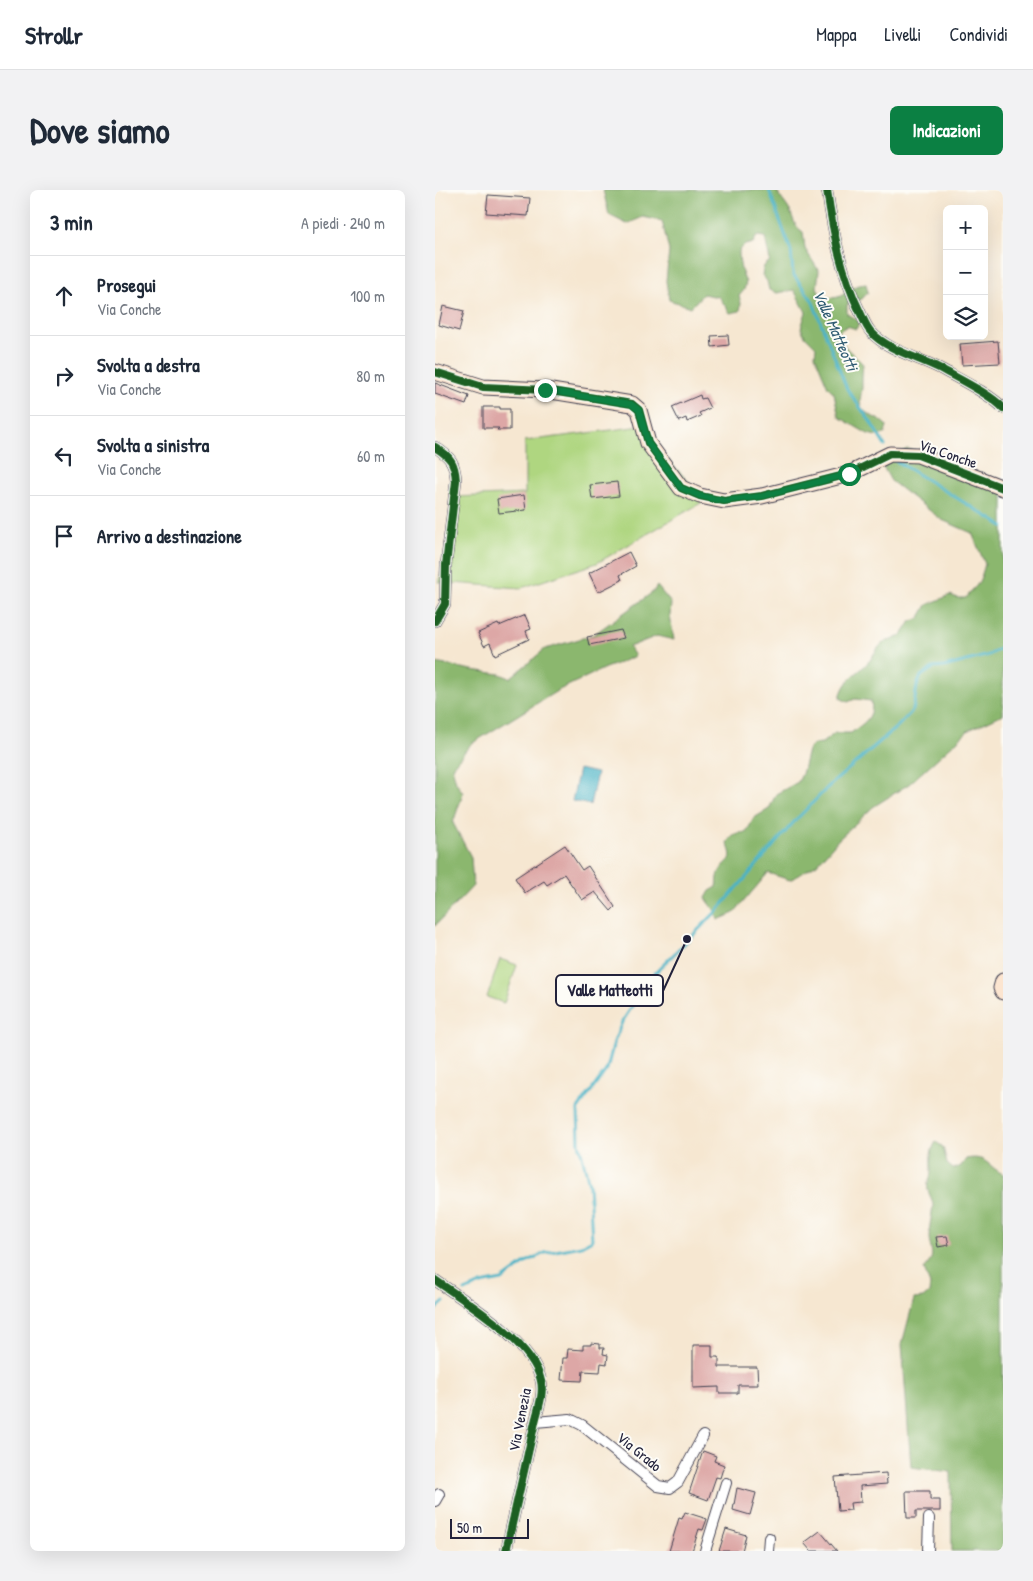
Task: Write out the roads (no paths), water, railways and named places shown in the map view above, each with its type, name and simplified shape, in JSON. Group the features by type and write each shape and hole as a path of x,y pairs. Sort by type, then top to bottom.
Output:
{"street":[{"path":"827,190 833,234 842,268 856,304 870,331 886,345 923,360 965,382 1003,408"},
{"name":"Via Conche","path":"435,372 483,387 545,390 631,404 639,410 648,443 681,488 700,496 724,501 763,496 849,474 890,454 918,455 1003,488"},
{"path":"435,447 447,454 455,467 456,481 446,565 445,604 435,621"},
{"path":"1003,981 1001,988 1003,992"},
{"name":"Via Venezia","path":"435,1280 482,1312 505,1331 531,1358 542,1381 540,1403 506,1551"},
{"name":"Via Grado","path":"535,1422 570,1419 582,1425 658,1486 670,1488 678,1482 703,1436"},
{"path":"705,1551 726,1483"},
{"path":"928,1551 929,1518"},
{"path":"768,1551 769,1538"}],"water":[{"path":"579,769 597,773 590,805 572,801"}],"waterway":[{"name":"Valle Matteotti","path":"769,190 791,251 793,274 812,300 847,389 885,446"},
{"name":"Valle Matteotti","path":"894,460 1003,526"},
{"name":"Valle Matteotti","path":"465,1291 481,1284 502,1280 528,1261 545,1253 581,1246 592,1240 589,1184 579,1143 578,1109 607,1069 614,1042 622,1022 652,976 718,910 793,823 828,787 900,724 913,710 917,686 921,676 933,668 944,667 989,655 1003,647"},
{"name":"Valle Matteotti","path":"435,1310 444,1302"}],"place":[{"name":"Valle Matteotti","path":"687,939"}]}
